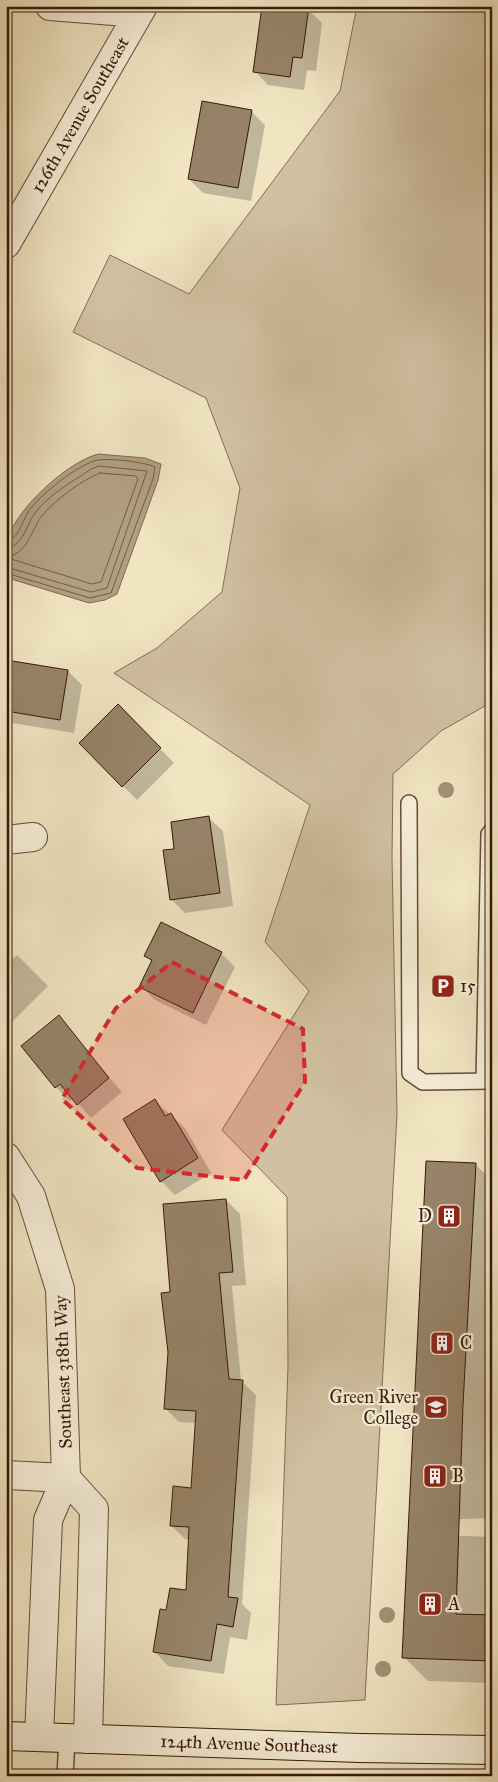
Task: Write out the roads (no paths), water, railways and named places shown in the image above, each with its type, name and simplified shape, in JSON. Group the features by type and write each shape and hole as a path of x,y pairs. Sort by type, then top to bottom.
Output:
{"street":[{"name":"126th Avenue Southeast","path":"6,244 141,10 50,6"},
{"name":"Southeast 318th Way","path":"6,1157 32,1196 60,1289 66,1478 48,1520 39,1737"},
{"path":"6,1474 66,1478 94,1509 77,1738"},
{"name":"124th Avenue Southeast","path":"6,1736 492,1750"}],"lane":[{"path":"409,803 410,1072 424,1082 488,1081 489,834 492,831"},
{"path":"66,1776 77,1738"}],"water":[{"path":"98,454 145,458 161,464 158,480 117,594 105,600 89,603 8,578 6,576 6,551 8,537 22,513 58,476 85,459"}],"place":[{"name":"15","path":"443,986"},
{"name":"D","path":"449,1216"},
{"name":"C","path":"442,1343"},
{"name":"Green River College","path":"436,1407"},
{"name":"B","path":"435,1476"},
{"name":"A","path":"430,1604"}]}
